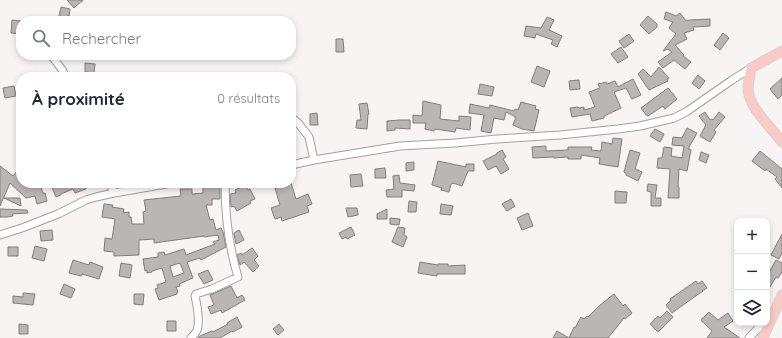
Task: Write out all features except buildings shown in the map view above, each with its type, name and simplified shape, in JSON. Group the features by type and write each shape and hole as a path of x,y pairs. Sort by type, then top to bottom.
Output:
{"main road":[{"path":"782,51 751,68 748,90 750,100 755,108 782,142"},
{"path":"763,338 779,310 782,296"}],"street":[{"path":"54,60 63,72"},
{"path":"296,164 400,146 566,134 640,126 674,118 686,112 751,68"},
{"path":"296,121 309,137 314,160"},
{"path":"112,188 114,193"},
{"path":"0,235 58,214 86,200 143,188"},
{"path":"190,338 197,331 198,323 196,294 212,289 238,277 229,229 225,188"},
{"path":"770,318 779,310"},
{"path":"749,338 761,326"}]}
